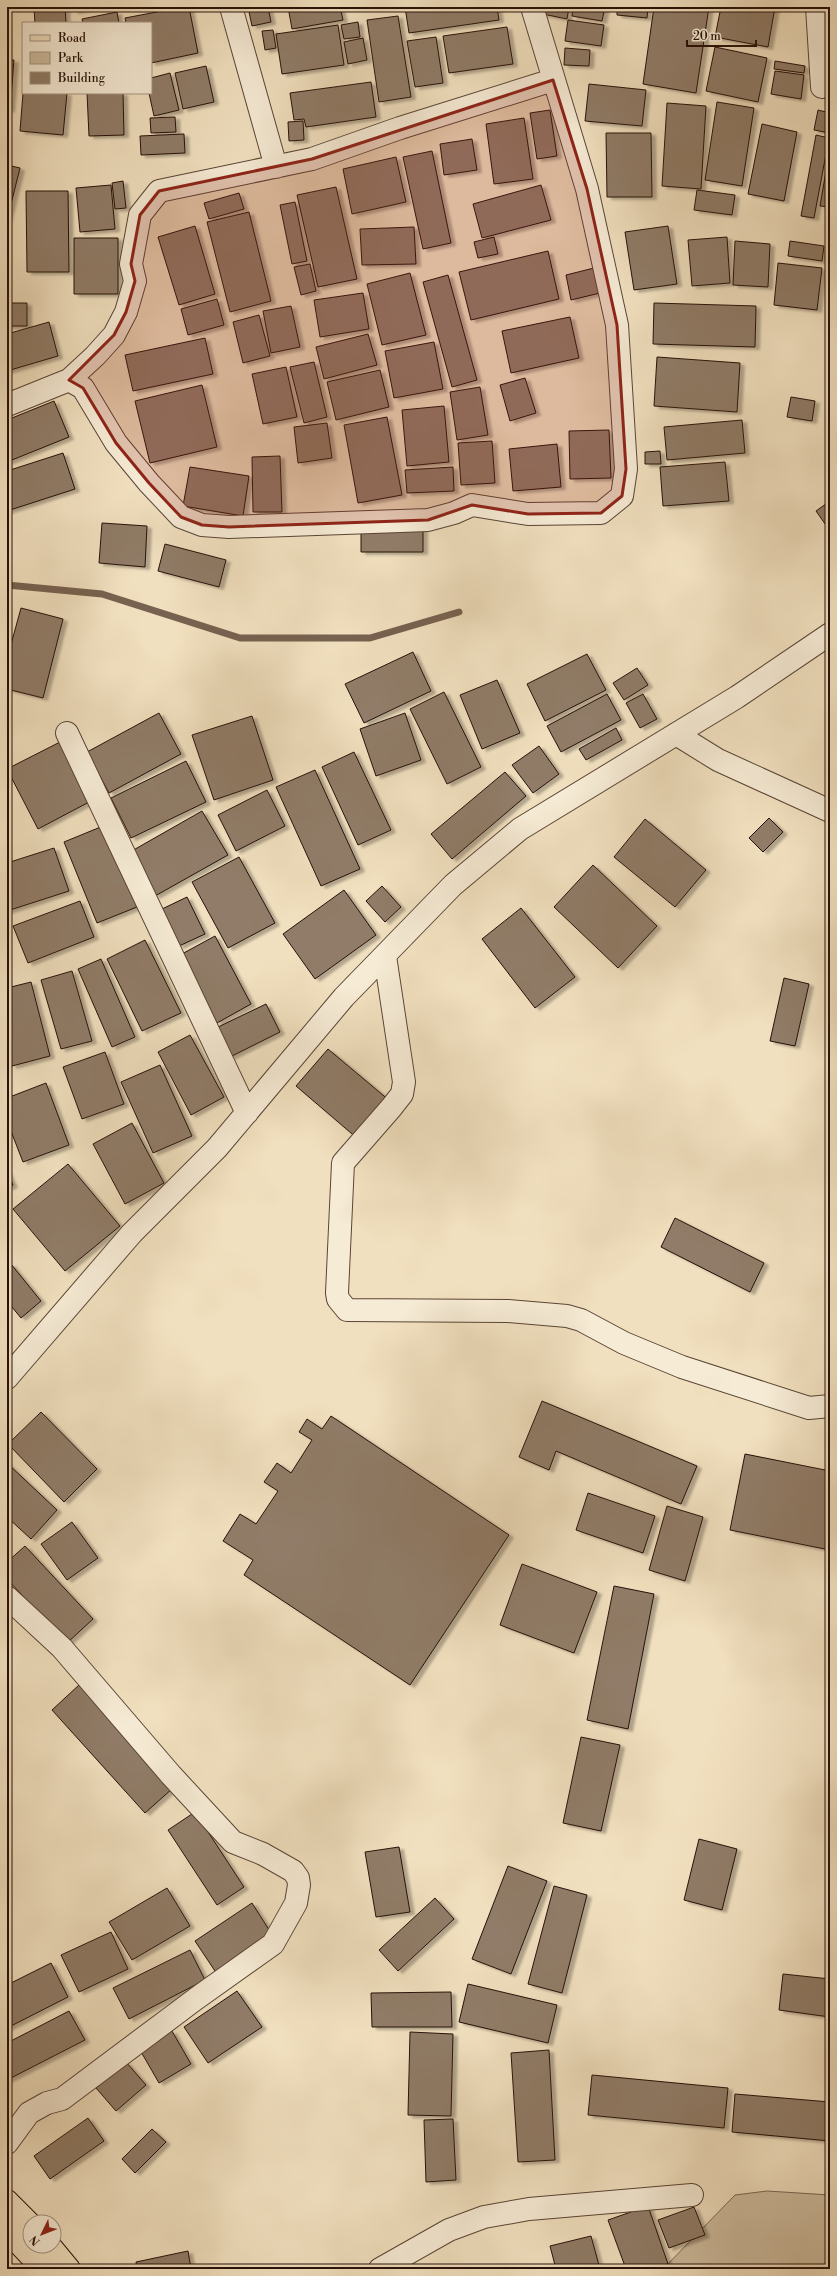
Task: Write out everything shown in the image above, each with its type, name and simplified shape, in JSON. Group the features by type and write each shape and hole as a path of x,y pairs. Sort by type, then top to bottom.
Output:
{"main road":[{"path":"7,2201 22,2216"},
{"path":"7,2231 43,2269"},
{"path":"57,2254 69,2269"}],"street":[{"path":"231,7 276,167"},
{"path":"69,380 83,388 116,443 149,483 182,517 202,525 229,527 428,520 454,513 472,505 528,514 601,513 622,496 626,469 617,325 587,190 532,7"},
{"path":"817,7 822,87"},
{"path":"7,405 69,380 95,356 114,335 126,312 135,281 131,264 140,215 159,191 312,159 400,128 553,80"},
{"path":"7,1378 132,1233 217,1148 344,997 453,885 520,829 737,697 830,634"},
{"path":"67,733 247,1113"},
{"path":"676,734 718,760 830,811"},
{"path":"385,956 404,1082 402,1094 342,1163 336,1293 338,1300 347,1310 508,1312 567,1316 581,1320 624,1343 682,1367 809,1408 830,1406"},
{"path":"7,1597 62,1648 171,1775 233,1842 263,1854 294,1871 298,1878 299,1885 296,1903 274,1944 197,1998 62,2099 47,2103 29,2113 7,2143"},
{"path":"380,2269 449,2230 484,2216 529,2209 692,2195"}],"highlighted area":[{"path":"553,80 587,189 617,325 626,469 622,496 601,513 528,514 472,505 428,520 229,527 202,525 181,517 149,483 116,443 83,388 69,380 114,335 126,312 135,281 131,264 140,215 159,191 312,159"}],"green space":[{"path":"767,2191 830,2195 830,2269 663,2269 735,2195"}],"building":[{"path":"65,7 66,22 35,22 34,9"},
{"path":"73,7 97,7 74,11"},
{"path":"189,7 198,53 152,63 152,22 126,22 125,18"},
{"path":"248,7 268,7 271,22 252,26"},
{"path":"288,7 340,7 343,20 292,29"},
{"path":"405,7 497,7 499,20 409,33"},
{"path":"544,7 569,7 567,19 543,14"},
{"path":"573,7 605,7 602,21 572,16"},
{"path":"617,7 648,7 647,18 617,15"},
{"path":"654,7 709,7 696,93 643,84"},
{"path":"721,7 775,7 768,47 715,37"},
{"path":"117,12 119,22 83,22 82,19"},
{"path":"398,16 411,97 379,102 367,20"},
{"path":"568,20 604,25 601,46 565,41"},
{"path":"358,22 360,37 344,39 341,25"},
{"path":"338,25 344,65 282,74 276,34"},
{"path":"507,27 513,64 449,73 443,36"},
{"path":"273,30 276,48 265,50 262,31"},
{"path":"436,37 443,83 415,87 407,41"},
{"path":"363,38 367,60 348,64 344,42"},
{"path":"715,47 767,58 758,102 706,91"},
{"path":"565,48 590,50 589,66 564,65"},
{"path":"7,60 14,60 10,110 7,109"},
{"path":"775,61 805,66 804,73 774,69"},
{"path":"206,66 214,102 183,109 175,73"},
{"path":"775,71 804,75 801,99 771,94"},
{"path":"170,73 179,110 154,116 149,94 152,94 152,78"},
{"path":"371,82 376,117 306,127 304,119 294,120 290,93"},
{"path":"589,84 646,90 642,126 585,121"},
{"path":"23,94 67,94 63,135 20,131"},
{"path":"87,94 123,94 124,135 89,136"},
{"path":"717,102 754,108 742,186 705,180"},
{"path":"667,103 706,106 701,189 662,186"},
{"path":"550,110 557,156 537,159 530,113"},
{"path":"818,110 830,113 830,133 814,130"},
{"path":"175,117 176,132 151,133 150,118"},
{"path":"524,118 533,179 494,184 486,124"},
{"path":"303,121 304,140 289,141 288,122"},
{"path":"762,124 797,132 784,201 748,194"},
{"path":"606,133 651,133 652,197 607,197"},
{"path":"184,134 185,153 141,155 140,136"},
{"path":"816,135 829,138 814,218 801,216"},
{"path":"472,139 477,170 444,175 440,144"},
{"path":"830,148 830,207 820,206"},
{"path":"432,151 451,243 423,249 403,157"},
{"path":"396,157 406,202 352,214 343,169"},
{"path":"7,165 20,168 7,220"},
{"path":"123,181 126,208 115,209 112,183"},
{"path":"111,185 115,229 80,232 76,188"},
{"path":"541,185 551,220 482,238 473,204"},
{"path":"336,187 357,279 318,287 297,195"},
{"path":"697,190 735,195 732,215 694,210"},
{"path":"26,191 68,191 69,272 27,272"},
{"path":"239,193 244,209 209,219 204,203"},
{"path":"295,202 307,261 292,264 280,205"},
{"path":"249,212 271,301 230,312 207,222"},
{"path":"195,226 215,294 179,305 158,237"},
{"path":"668,226 677,284 634,290 625,232"},
{"path":"414,227 416,264 362,265 360,229"},
{"path":"494,237 498,254 478,258 474,242"},
{"path":"727,237 730,283 692,286 688,240"},
{"path":"74,238 118,238 118,294 74,294"},
{"path":"735,241 770,244 768,287 733,285"},
{"path":"790,241 824,246 822,261 788,256"},
{"path":"548,251 559,299 471,320 459,272"},
{"path":"778,263 822,268 817,310 774,305"},
{"path":"310,264 316,291 301,295 294,267"},
{"path":"594,268 600,293 571,300 566,275"},
{"path":"410,273 426,335 382,345 367,284"},
{"path":"448,275 477,380 452,387 423,282"},
{"path":"363,293 369,329 320,337 314,300"},
{"path":"217,299 224,325 188,335 181,309"},
{"path":"7,303 27,303 27,326 7,326"},
{"path":"654,303 756,306 755,347 653,344"},
{"path":"291,306 300,347 271,353 263,311"},
{"path":"259,315 270,356 243,363 233,322"},
{"path":"570,317 579,358 511,373 502,331"},
{"path":"49,322 58,356 7,371 7,334"},
{"path":"368,334 377,365 324,379 316,347"},
{"path":"205,338 213,374 133,391 125,355"},
{"path":"434,342 443,389 394,398 385,351"},
{"path":"657,357 740,363 737,412 654,406"},
{"path":"314,362 327,417 304,423 290,367"},
{"path":"286,367 297,417 263,424 252,374"},
{"path":"380,370 389,407 336,420 327,382"},
{"path":"525,378 536,413 510,421 500,385"},
{"path":"202,385 217,447 150,463 135,401"},
{"path":"480,387 488,435 457,440 450,392"},
{"path":"791,397 815,401 812,421 787,417"},
{"path":"54,401 69,437 7,462 7,420"},
{"path":"444,406 449,462 407,466 402,410"},
{"path":"387,417 402,495 358,503 344,425"},
{"path":"742,420 745,453 667,460 664,427"},
{"path":"327,423 332,458 298,463 294,427"},
{"path":"609,430 611,478 570,479 569,431"},
{"path":"492,441 495,483 461,485 458,443"},
{"path":"557,444 561,487 513,491 509,449"},
{"path":"660,451 661,464 645,464 645,452"},
{"path":"63,453 75,489 7,511 7,471"},
{"path":"280,456 282,512 253,512 252,457"},
{"path":"725,462 729,501 663,506 660,467"},
{"path":"190,467 249,476 243,516 183,506"},
{"path":"453,467 454,491 407,493 405,470"},
{"path":"830,501 830,531 816,511"},
{"path":"102,523 147,526 145,567 99,563"},
{"path":"361,528 423,528 423,552 361,552"},
{"path":"165,544 226,560 219,587 158,571"},
{"path":"21,608 63,619 43,698 7,689 7,659"},
{"path":"413,652 431,691 364,723 345,684"},
{"path":"587,654 606,690 545,721 527,684"},
{"path":"637,668 648,685 624,700 613,683"},
{"path":"497,680 520,733 482,749 460,695"},
{"path":"444,692 481,767 447,784 410,709"},
{"path":"607,694 621,720 561,752 547,726"},
{"path":"643,694 657,719 640,728 626,703"},
{"path":"159,713 181,754 109,793 87,752"},
{"path":"405,713 421,760 376,776 360,729"},
{"path":"252,716 273,780 214,800 192,735"},
{"path":"616,728 622,740 586,760 579,749"},
{"path":"60,742 91,801 38,829 7,769"},
{"path":"539,746 559,774 533,793 512,765"},
{"path":"354,752 391,830 358,845 322,767"},
{"path":"186,761 206,802 131,838 111,798"},
{"path":"315,770 360,869 321,886 276,787"},
{"path":"505,772 526,796 452,859 431,834"},
{"path":"267,790 285,826 236,851 218,815"},
{"path":"202,811 228,855 155,896 130,852"},
{"path":"769,818 783,832 763,852 749,838"},
{"path":"645,819 706,870 675,907 614,857"},
{"path":"103,826 137,907 97,923 64,842"},
{"path":"54,848 69,891 7,911 7,863"},
{"path":"239,857 275,923 228,948 192,882"},
{"path":"593,865 657,926 618,968 554,907"},
{"path":"382,886 401,907 385,922 366,901"},
{"path":"344,890 376,935 315,979 283,934"},
{"path":"187,897 205,934 179,946 162,909"},
{"path":"80,901 94,937 28,963 13,926"},
{"path":"521,908 575,977 535,1008 482,939"},
{"path":"215,936 251,1004 217,1023 180,955"},
{"path":"145,940 181,1013 142,1031 107,959"},
{"path":"101,959 135,1037 112,1047 78,969"},
{"path":"72,971 92,1041 61,1049 41,980"},
{"path":"784,978 809,984 795,1046 770,1041"},
{"path":"31,982 50,1056 12,1066 7,1049 7,988"},
{"path":"266,1004 280,1032 230,1057 216,1028"},
{"path":"190,1035 224,1097 191,1115 158,1052"},
{"path":"328,1049 390,1101 358,1139 296,1086"},
{"path":"105,1052 124,1104 82,1119 63,1067"},
{"path":"160,1065 192,1136 153,1153 121,1082"},
{"path":"46,1083 69,1145 23,1162 7,1121 7,1098"},
{"path":"132,1123 164,1183 125,1204 93,1144"},
{"path":"68,1164 120,1226 65,1271 13,1209"},
{"path":"7,1172 13,1185 7,1188"},
{"path":"675,1218 764,1263 750,1292 661,1247"},
{"path":"11,1264 41,1301 21,1318 7,1301 7,1267"},
{"path":"542,1401 697,1466 681,1504 556,1451 549,1470 519,1457"},
{"path":"41,1412 97,1469 64,1502 8,1444"},
{"path":"331,1416 509,1535 410,1685 244,1575 253,1560 223,1541 240,1514 256,1524 278,1491 264,1482 277,1463 291,1473 312,1440 299,1432 307,1419 322,1429"},
{"path":"745,1454 830,1471 830,1550 730,1530"},
{"path":"7,1463 57,1510 31,1539 7,1517"},
{"path":"588,1493 655,1516 643,1553 576,1530"},
{"path":"667,1506 703,1517 685,1581 649,1570"},
{"path":"72,1522 98,1558 67,1580 41,1544"},
{"path":"25,1546 93,1619 67,1643 7,1579 7,1562"},
{"path":"522,1564 597,1592 574,1653 500,1625"},
{"path":"614,1586 654,1594 628,1729 587,1720"},
{"path":"830,1636 830,1660 826,1659"},
{"path":"79,1685 173,1788 145,1813 52,1710"},
{"path":"581,1737 620,1745 601,1831 563,1823"},
{"path":"195,1812 244,1887 217,1905 168,1830"},
{"path":"699,1839 737,1849 722,1910 684,1900"},
{"path":"399,1847 410,1912 376,1917 365,1852"},
{"path":"508,1866 547,1881 511,1974 472,1959"},
{"path":"554,1886 587,1895 562,1993 528,1984"},
{"path":"167,1888 190,1926 132,1960 109,1922"},
{"path":"435,1898 454,1919 398,1971 379,1950"},
{"path":"252,1903 273,1936 217,1974 195,1941"},
{"path":"111,1932 128,1969 79,1992 61,1955"},
{"path":"190,1950 205,1980 129,2019 113,1988"},
{"path":"51,1963 68,1997 7,2028 7,1985"},
{"path":"783,1974 830,1979 830,2017 779,2010"},
{"path":"468,1984 557,2005 548,2043 459,2022"},
{"path":"237,1991 262,2027 208,2063 184,2027"},
{"path":"451,1992 452,2027 372,2027 371,1993"},
{"path":"69,2011 85,2040 7,2080 7,2043"},
{"path":"172,2031 191,2064 159,2083 140,2050"},
{"path":"410,2032 453,2034 451,2116 408,2115"},
{"path":"549,2050 555,2160 518,2162 511,2053"},
{"path":"126,2062 146,2085 116,2111 96,2088"},
{"path":"592,2075 728,2088 724,2128 588,2115"},
{"path":"735,2094 830,2102 830,2141 732,2132"},
{"path":"88,2118 104,2141 50,2179 34,2156"},
{"path":"453,2119 456,2180 426,2182 424,2120"},
{"path":"152,2129 166,2142 135,2173 122,2159"},
{"path":"648,2206 668,2264 654,2269 626,2269 608,2220"},
{"path":"694,2207 705,2235 669,2248 658,2220"},
{"path":"591,2236 600,2269 556,2269 550,2246"},
{"path":"188,2251 191,2269 137,2269 136,2262"}],"waterway":[{"path":"7,585 102,594 240,638 370,638 459,612"}]}
